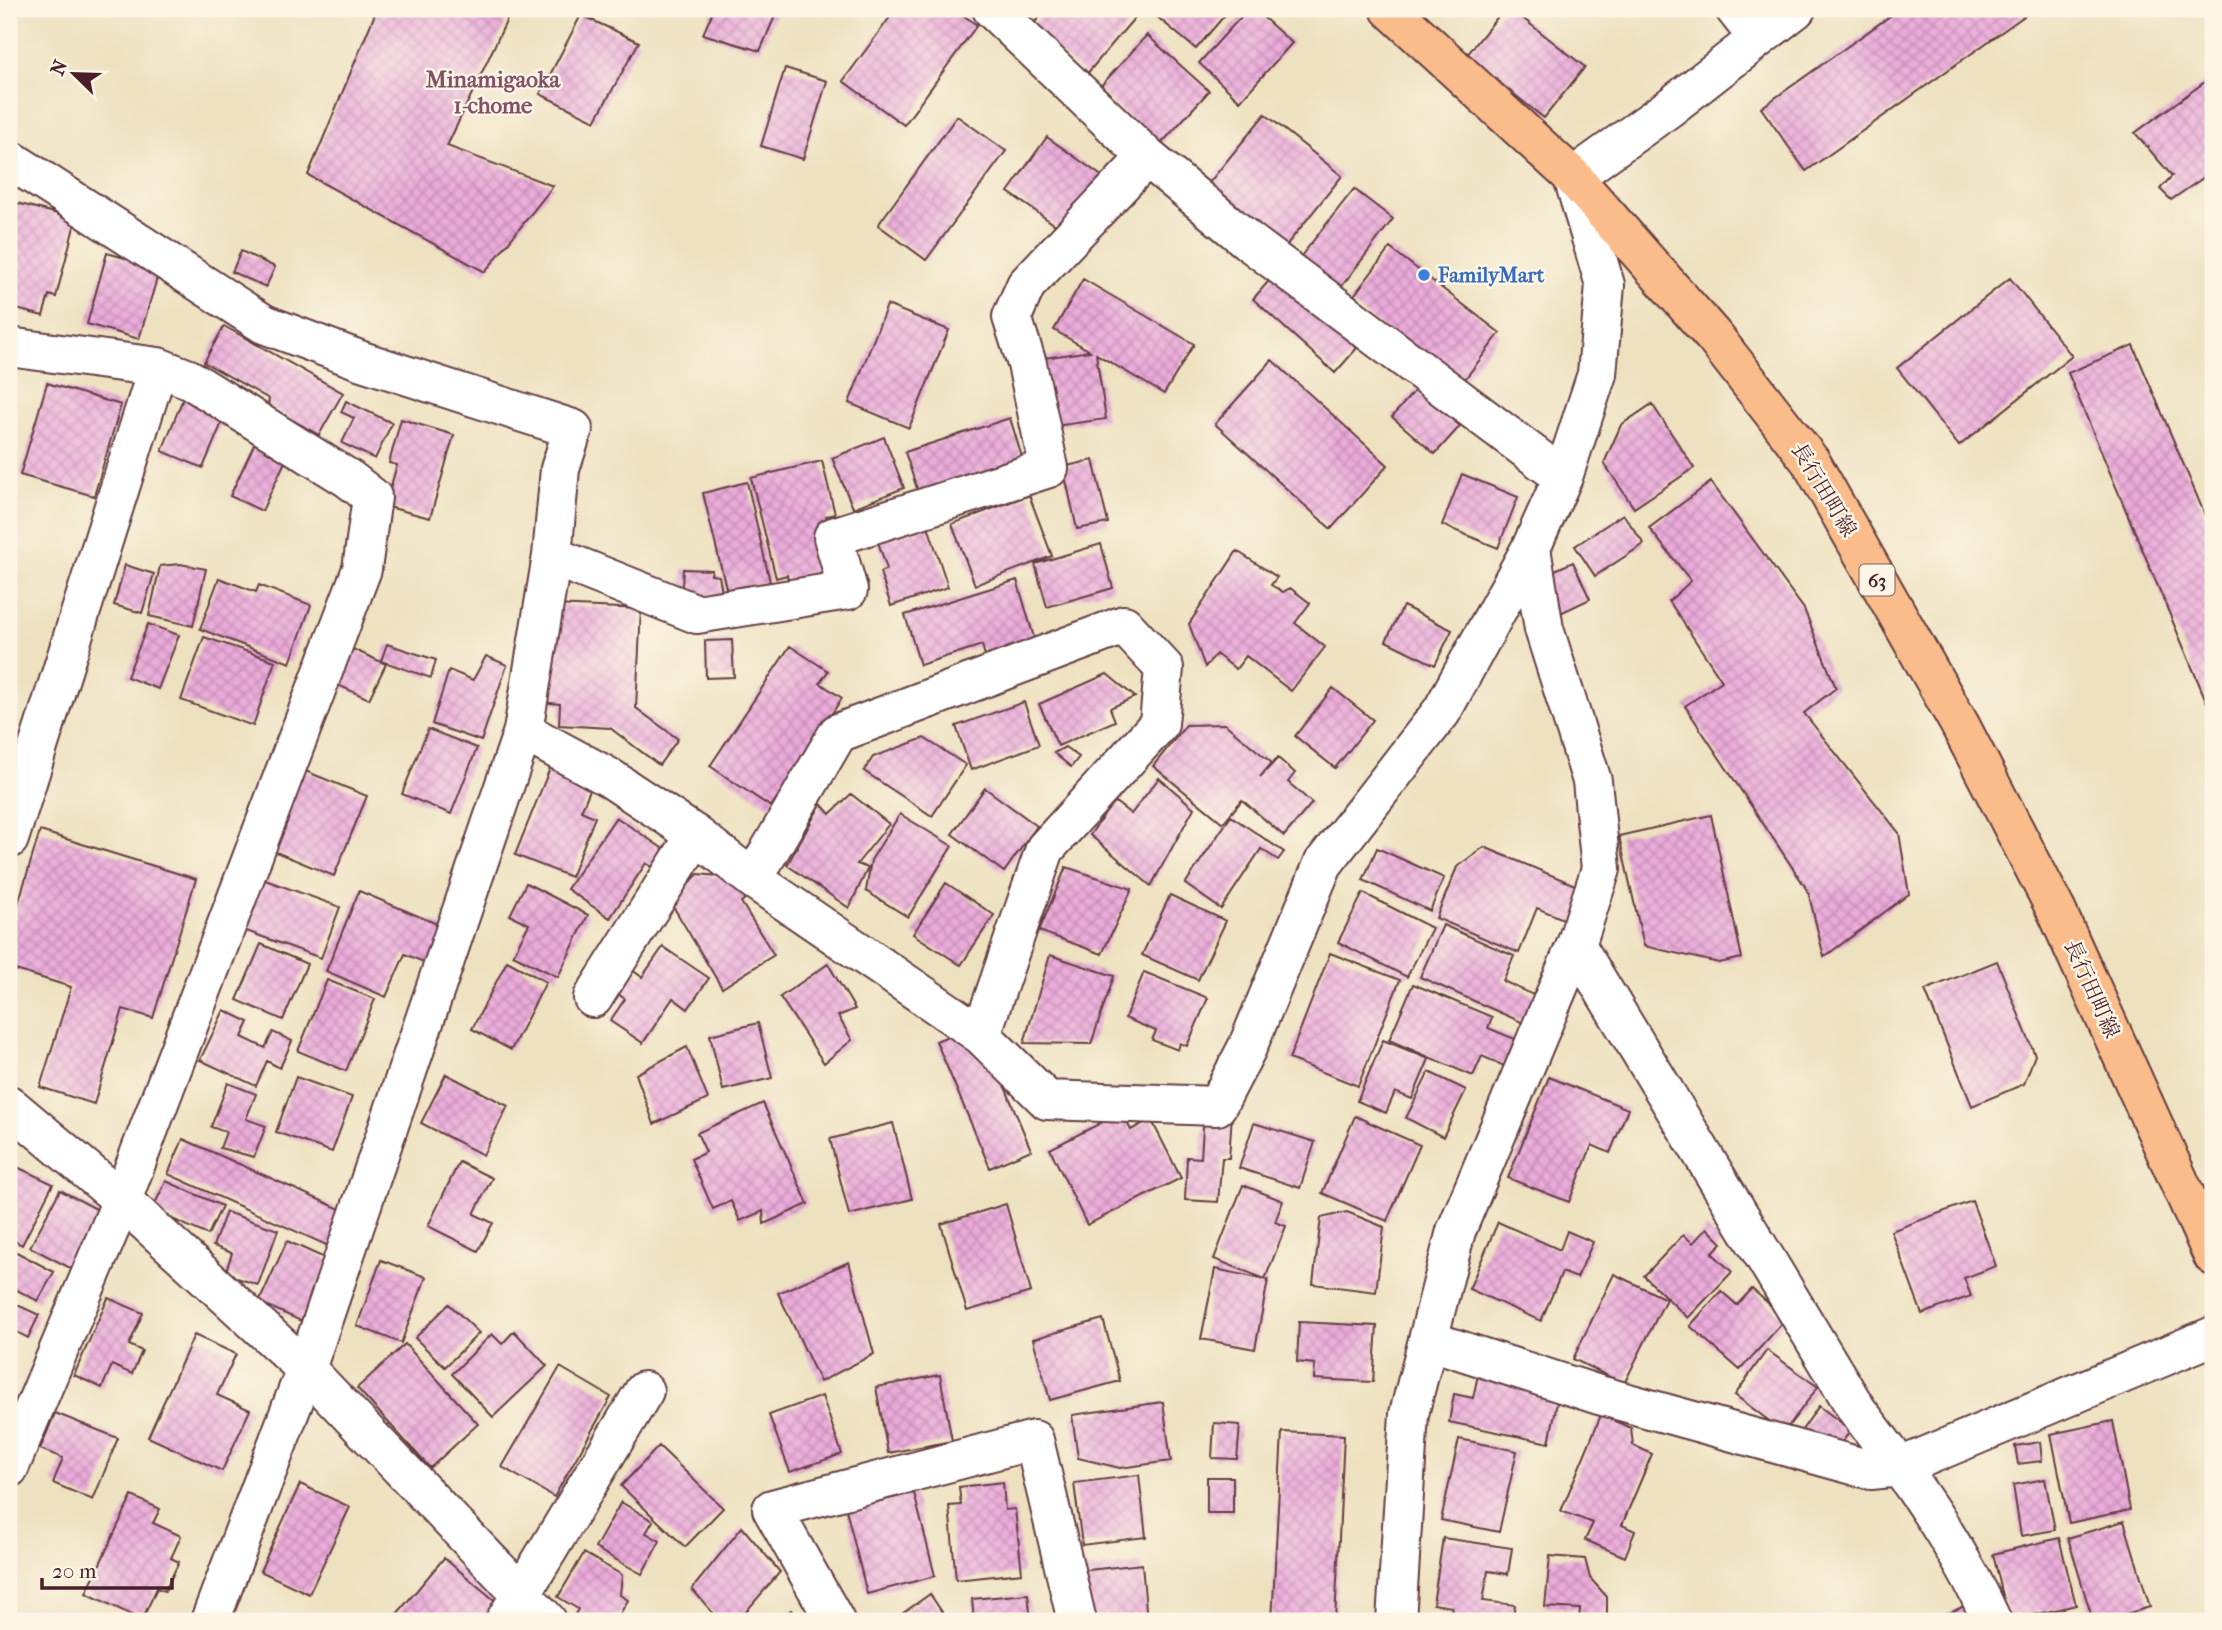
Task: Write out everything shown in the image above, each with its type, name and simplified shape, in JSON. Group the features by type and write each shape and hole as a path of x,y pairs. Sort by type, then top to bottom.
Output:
{"main road":[{"name":"長行田町線","path":"1390,9 1573,177 1715,338 1811,462 1959,725 2057,912 2213,1256"}],"street":[{"path":"992,9 1147,157 1247,240 1563,477"},
{"path":"523,732 610,778 696,835 753,879 981,1035 1047,1101 1217,1106 1247,1048 1323,864 1441,711 1531,548 1563,477 1597,373 1605,285 1573,177 1669,108 1746,23 1796,9"},
{"path":"552,556 697,614 848,590 833,537 1049,468 1027,364 1012,317 1026,285 1147,157"},
{"path":"9,159 264,324 362,360 573,429 560,469 552,556 523,732 306,1369 210,1621"},
{"path":"9,347 158,367 189,379 349,479 372,497 362,569 122,1200 9,1468"},
{"path":"9,839 158,367"},
{"path":"1396,1621 1409,1414 1455,1231 1576,944 1601,869 1592,781 1544,629 1531,548"},
{"path":"753,879 838,733 1125,625 1164,668 1158,724 1045,849 981,1035"},
{"path":"593,998 696,835"},
{"path":"1576,944 1857,1410 1900,1467 1975,1584 1992,1621"},
{"path":"9,1105 122,1200 306,1369 524,1612 644,1391"},
{"path":"1428,1340 1599,1395 1871,1470 1900,1467 2213,1336"},
{"path":"835,1621 772,1509 1034,1440 1077,1621"}],"building":[{"path":"377,9 512,9 447,146 553,186 485,272 308,175"},
{"path":"714,9 778,9 760,51 703,34"},
{"path":"896,9 954,9 977,25 904,125 843,81"},
{"path":"1046,9 1142,9 1086,75 1030,28"},
{"path":"1160,9 1230,9 1196,49 1155,15"},
{"path":"1248,9 1254,9 1292,43 1240,101 1199,63"},
{"path":"1504,9 1511,9 1585,67 1544,118 1466,56"},
{"path":"1900,9 2034,9 1806,171 1761,108"},
{"path":"581,15 639,42 595,121 540,94"},
{"path":"1147,35 1209,91 1160,145 1098,89"},
{"path":"785,68 827,81 803,159 761,146"},
{"path":"2213,76 2213,171 2171,200 2160,189 2172,176 2135,133"},
{"path":"1265,114 1342,176 1285,247 1208,184"},
{"path":"957,116 1006,151 926,260 878,225"},
{"path":"1047,137 1103,177 1064,231 1008,192"},
{"path":"1354,189 1393,219 1338,291 1298,260"},
{"path":"17,203 76,219 56,297 49,295 43,316 9,307 9,236"},
{"path":"1390,248 1500,333 1459,387 1349,302"},
{"path":"241,251 275,267 266,287 232,272"},
{"path":"107,253 160,268 139,339 87,324"},
{"path":"1275,274 1357,348 1335,373 1253,299"},
{"path":"2010,278 2072,356 1959,446 1897,368"},
{"path":"1083,279 1194,344 1164,394 1096,354 1106,419 1055,426 1044,358 1090,351 1054,330"},
{"path":"887,305 949,330 909,428 849,403"},
{"path":"224,326 343,393 319,435 268,406 269,399 204,362"},
{"path":"2133,345 2213,534 2213,717 2068,373"},
{"path":"1272,360 1388,465 1331,529 1215,424"},
{"path":"47,383 121,405 94,496 20,475"},
{"path":"1416,389 1460,426 1435,454 1392,417"},
{"path":"184,396 226,413 203,468 162,451"},
{"path":"346,401 392,423 375,459 342,443 354,418 341,412"},
{"path":"1652,404 1694,468 1634,508 1604,463 1621,425"},
{"path":"1010,418 1025,467 921,501 905,452"},
{"path":"401,419 454,435 430,518 385,506 397,465 389,463"},
{"path":"884,437 904,488 853,508 832,458"},
{"path":"257,438 289,453 262,511 230,496"},
{"path":"1093,460 1108,523 1077,529 1063,467"},
{"path":"822,461 835,514 826,516 842,581 791,594 787,575 776,578 751,478"},
{"path":"1462,474 1518,497 1498,548 1442,525"},
{"path":"747,482 770,582 727,592 703,493"},
{"path":"1711,482 1804,609 1836,688 1804,713 1899,833 1909,894 1824,957 1808,891 1685,706 1722,681 1669,601 1691,581 1649,528"},
{"path":"1029,495 1052,556 975,585 952,524"},
{"path":"1623,514 1644,544 1595,576 1575,546"},
{"path":"928,526 948,587 891,606 880,572 887,569 878,542"},
{"path":"1101,544 1113,588 1047,607 1035,564"},
{"path":"1237,551 1277,577 1271,585 1283,592 1290,588 1310,603 1295,623 1325,647 1291,691 1246,656 1236,669 1216,654 1205,667 1189,624"},
{"path":"1573,562 1590,599 1548,619 1548,573"},
{"path":"180,564 206,569 193,626 149,616 160,566"},
{"path":"125,565 154,574 142,613 114,605"},
{"path":"683,569 712,570 711,575 719,576 725,607 681,604"},
{"path":"219,578 256,592 259,585 311,605 290,663 200,629"},
{"path":"1017,580 1038,651 988,667 982,645 920,665 905,615"},
{"path":"554,605 641,609 636,708 678,739 659,765 610,728 559,725 560,704 540,702"},
{"path":"1403,606 1452,630 1435,665 1386,641"},
{"path":"148,624 179,635 158,689 127,677"},
{"path":"204,637 275,661 253,726 181,700"},
{"path":"732,640 734,677 706,678 705,641"},
{"path":"387,644 436,660 431,678 381,661"},
{"path":"790,646 828,671 820,683 842,698 771,807 710,766"},
{"path":"348,647 386,664 369,699 331,682"},
{"path":"486,656 507,665 481,741 432,724 449,670 473,680"},
{"path":"1107,674 1135,697 1110,708 1115,721 1058,746 1039,704"},
{"path":"1333,688 1373,720 1335,768 1295,736"},
{"path":"1024,702 1039,745 971,770 956,726"},
{"path":"1225,724 1272,763 1260,777 1278,758 1295,773 1288,782 1312,803 1284,836 1242,800 1223,823 1153,766 1186,725"},
{"path":"428,729 477,748 451,814 402,794"},
{"path":"924,738 966,765 932,816 864,771 873,757"},
{"path":"1065,747 1079,757 1071,767 1054,753"},
{"path":"298,768 367,796 334,876 266,848"},
{"path":"550,768 592,785 581,811 595,817 571,877 515,855"},
{"path":"1159,778 1194,808 1151,886 1090,835 1114,801 1131,814"},
{"path":"985,788 1037,826 1004,872 952,834"},
{"path":"851,794 889,824 857,864 868,868 849,908 787,865 821,804 830,814"},
{"path":"900,814 952,846 908,917 866,891 871,860"},
{"path":"1711,815 1742,958 1719,963 1644,946 1619,836"},
{"path":"1231,816 1284,852 1278,860 1261,849 1221,909 1185,884"},
{"path":"616,817 671,854 659,871 646,863 610,918 567,889"},
{"path":"40,831 196,879 153,1018 123,1009 94,1104 40,1087 71,987 9,968 9,934"},
{"path":"1484,847 1587,890 1573,923 1537,908 1519,953 1436,918 1457,867"},
{"path":"1377,848 1444,878 1430,911 1363,880"},
{"path":"1066,867 1132,889 1102,954 1039,931"},
{"path":"698,874 740,878 750,895 741,902 774,955 722,988 671,903"},
{"path":"257,877 340,907 321,958 238,928"},
{"path":"526,883 588,915 558,977 513,955 529,924 510,915"},
{"path":"946,883 994,915 961,965 913,934"},
{"path":"359,891 449,929 433,966 405,954 386,997 326,971"},
{"path":"1363,893 1432,928 1407,977 1338,942"},
{"path":"1170,895 1226,921 1198,980 1142,955"},
{"path":"1443,925 1514,956 1503,981 1540,998 1528,1025 1420,977"},
{"path":"261,944 307,964 283,1020 237,1000"},
{"path":"663,947 709,978 688,1009 673,998 643,1043 610,1021 625,999 614,991 629,968 642,977"},
{"path":"1330,953 1400,980 1358,1086 1289,1059"},
{"path":"1050,955 1114,976 1091,1044 1024,1043"},
{"path":"507,961 546,982 511,1050 472,1029"},
{"path":"1997,961 2035,1055 2024,1084 1972,1106 1925,990"},
{"path":"828,964 855,1009 838,1016 852,1040 824,1063 780,997"},
{"path":"1144,972 1208,998 1187,1046 1180,1043 1178,1050 1152,1040 1156,1031 1125,1018"},
{"path":"327,980 375,999 346,1071 298,1051"},
{"path":"1413,984 1492,1017 1488,1028 1515,1039 1504,1066 1482,1056 1473,1076 1389,1040"},
{"path":"224,1010 249,1022 242,1037 265,1048 273,1032 292,1041 280,1068 267,1061 256,1086 200,1060"},
{"path":"758,1023 772,1078 723,1090 710,1035"},
{"path":"958,1032 994,1060 1031,1150 990,1168 936,1041"},
{"path":"1383,1040 1429,1059 1412,1099 1395,1092 1386,1113 1357,1101"},
{"path":"687,1047 708,1099 654,1124 636,1074"},
{"path":"1429,1072 1466,1090 1443,1137 1406,1118"},
{"path":"446,1074 508,1106 483,1155 421,1123"},
{"path":"296,1077 352,1097 332,1152 276,1132"},
{"path":"1549,1077 1628,1109 1610,1153 1592,1145 1569,1202 1508,1178"},
{"path":"228,1083 256,1094 246,1119 266,1126 254,1157 220,1148 226,1132 211,1127"},
{"path":"763,1103 808,1204 764,1224 763,1211 740,1221 731,1201 713,1209 691,1159 706,1152 697,1133"},
{"path":"1122,1112 1131,1130 1151,1119 1181,1178 1087,1225 1050,1149"},
{"path":"1204,1112 1232,1114 1229,1158 1222,1158 1218,1202 1185,1200 1187,1157 1201,1158"},
{"path":"1355,1116 1420,1145 1387,1221 1322,1193"},
{"path":"893,1123 912,1199 849,1215 830,1139"},
{"path":"1254,1123 1315,1142 1300,1188 1239,1168"},
{"path":"183,1139 349,1213 333,1248 168,1174"},
{"path":"459,1162 492,1178 474,1214 493,1223 478,1251 428,1226"},
{"path":"13,1165 53,1184 22,1245 9,1238 9,1174"},
{"path":"166,1181 222,1206 208,1235 152,1210"},
{"path":"1243,1185 1283,1201 1275,1222 1286,1226 1265,1279 1214,1259"},
{"path":"60,1190 102,1212 72,1269 30,1247"},
{"path":"1972,1201 1996,1266 1964,1278 1971,1296 1922,1314 1891,1231"},
{"path":"1006,1204 1031,1292 967,1311 941,1224"},
{"path":"226,1212 278,1230 258,1285 225,1274 232,1253 213,1246"},
{"path":"1347,1212 1384,1227 1376,1292 1313,1284 1321,1218"},
{"path":"1498,1222 1560,1250 1567,1231 1593,1242 1577,1278 1562,1272 1541,1321 1469,1289"},
{"path":"1707,1228 1722,1243 1712,1253 1732,1272 1688,1318 1644,1276 1683,1235 1693,1243"},
{"path":"287,1241 329,1260 301,1321 259,1302"},
{"path":"9,1248 54,1272 38,1301 9,1286"},
{"path":"381,1260 426,1277 401,1343 357,1326"},
{"path":"849,1262 874,1354 820,1382 778,1293"},
{"path":"1215,1269 1268,1280 1255,1349 1201,1339"},
{"path":"1614,1274 1666,1299 1624,1384 1573,1359"},
{"path":"1752,1289 1786,1319 1740,1370 1690,1326 1721,1291 1737,1305"},
{"path":"108,1298 143,1313 129,1345 142,1351 132,1374 112,1365 102,1388 74,1375"},
{"path":"9,1301 39,1315 28,1338 9,1328"},
{"path":"449,1304 479,1333 445,1367 415,1338"},
{"path":"1103,1319 1120,1381 1050,1400 1033,1339"},
{"path":"1299,1322 1377,1326 1373,1382 1314,1379 1315,1364 1297,1362"},
{"path":"514,1331 547,1366 493,1417 452,1374 492,1334 502,1344"},
{"path":"194,1335 236,1354 217,1395 250,1410 222,1471 148,1437"},
{"path":"405,1344 478,1424 430,1468 357,1388"},
{"path":"1767,1350 1818,1387 1784,1432 1735,1395"},
{"path":"560,1367 611,1397 554,1497 502,1467"},
{"path":"1479,1370 1560,1387 1549,1443 1449,1422 1454,1394 1473,1398"},
{"path":"940,1375 952,1441 888,1453 876,1387"},
{"path":"822,1396 842,1454 790,1472 769,1415"},
{"path":"1163,1402 1171,1461 1120,1468 1078,1458 1072,1415"},
{"path":"1819,1406 1851,1430 1831,1457 1799,1434"},
{"path":"55,1413 118,1438 93,1500 53,1483 63,1458 40,1449"},
{"path":"1601,1415 1631,1428 1633,1445 1652,1454 1622,1525 1635,1531 1625,1557 1585,1540 1593,1523 1561,1511"},
{"path":"2113,1421 2130,1510 2069,1523 2051,1434"},
{"path":"1214,1423 1240,1425 1237,1459 1212,1458"},
{"path":"1282,1432 1344,1435 1335,1621 1272,1621"},
{"path":"1459,1439 1517,1451 1499,1532 1441,1520"},
{"path":"2040,1442 2042,1461 2018,1464 2015,1446"},
{"path":"659,1446 723,1508 685,1547 621,1486"},
{"path":"1139,1475 1146,1537 1082,1545 1074,1483"},
{"path":"1207,1477 1233,1477 1233,1513 1207,1513"},
{"path":"2045,1479 2055,1530 2021,1536 2013,1485"},
{"path":"1003,1482 1005,1510 1015,1509 1022,1573 956,1580 949,1506 961,1505 959,1487"},
{"path":"300,1484 350,1507 309,1594 260,1571"},
{"path":"914,1493 935,1576 867,1594 846,1509"},
{"path":"132,1496 160,1509 153,1523 181,1536 171,1558 179,1562 165,1591 157,1588 142,1620 86,1593"},
{"path":"621,1502 653,1521 646,1533 660,1541 642,1574 595,1548"},
{"path":"2124,1521 2150,1607 2102,1621 2093,1621 2068,1538"},
{"path":"742,1527 780,1572 738,1621 720,1621 692,1589"},
{"path":"1443,1538 1512,1548 1508,1574 1488,1571 1483,1601 1515,1605 1512,1621 1450,1621 1452,1607 1433,1604"},
{"path":"2059,1538 2076,1605 2009,1621 1993,1554"},
{"path":"584,1553 622,1575 620,1595 628,1600 616,1621 584,1621 574,1616 578,1609 558,1597"},
{"path":"1550,1556 1585,1559 1590,1578 1607,1597 1607,1621 1579,1621 1580,1609 1545,1607"},
{"path":"444,1558 505,1609 495,1621 391,1621"},
{"path":"1142,1564 1147,1621 1085,1621 1080,1571"},
{"path":"930,1594 942,1612 928,1621 892,1621"},
{"path":"1028,1594 1031,1621 974,1621 972,1599"},
{"path":"1966,1605 1974,1621 1933,1621"},
{"path":"791,1610 801,1621 778,1621"}],"place":[{"name":"FamilyMart","path":"1424,275"}],"district":[{"name":"Minamigaoka 1-chome","path":"493,92"}]}
